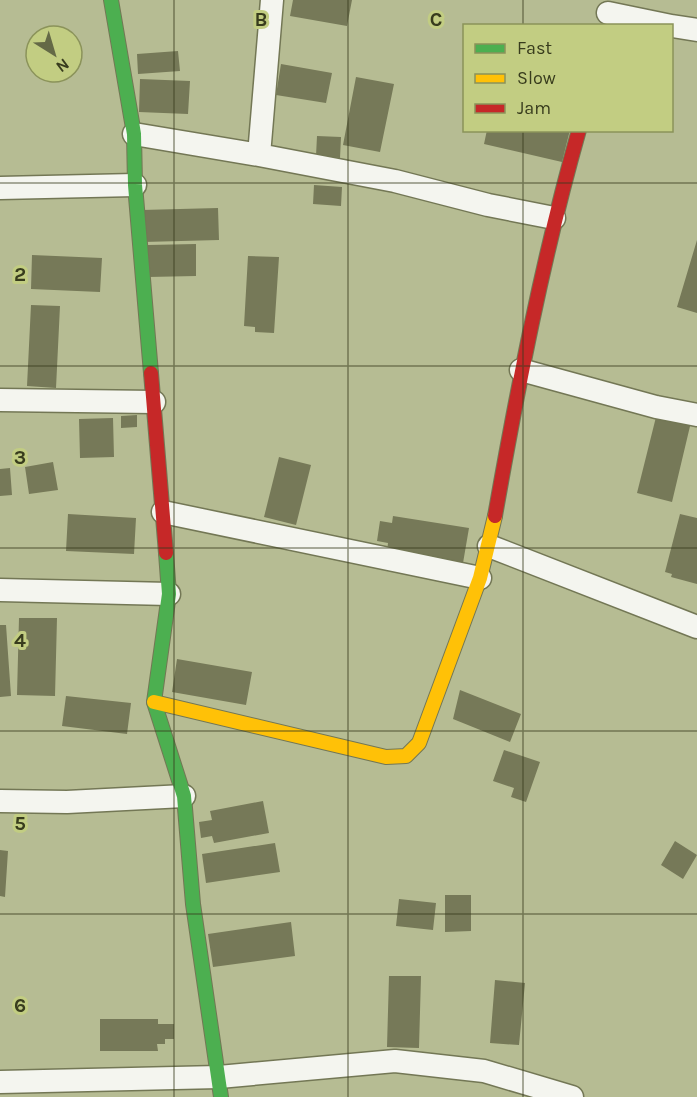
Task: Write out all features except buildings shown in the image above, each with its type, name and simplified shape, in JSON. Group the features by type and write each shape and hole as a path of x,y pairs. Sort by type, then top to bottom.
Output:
{"street":[{"path":"111,0 134,134 135,185 169,594 154,702 184,796 193,904 220,1087"},
{"path":"259,155 272,0"},
{"path":"608,13 661,24"},
{"path":"673,26 697,30"},
{"path":"154,702 386,757 406,756 419,743 480,578 489,546 521,370 554,218 578,132"},
{"path":"134,134 395,181 488,205 554,218"},
{"path":"0,188 135,185"},
{"path":"521,370 656,407 697,415"},
{"path":"0,400 154,402"},
{"path":"163,512 480,578"},
{"path":"489,546 697,627"},
{"path":"0,590 169,594"},
{"path":"0,801 67,802 184,796"},
{"path":"0,1082 220,1087 395,1060 484,1071 572,1097"}],"traffic: fast":[{"path":"111,0 134,134 135,185 151,373"},
{"path":"166,553 169,594 154,702 184,796 193,904 221,1097"}],"traffic: slow":[{"path":"154,702 386,757 406,756 419,743 480,578 495,516"}],"traffic: jam":[{"path":"495,516 532,322 578,132"},
{"path":"151,373 166,553"}]}
